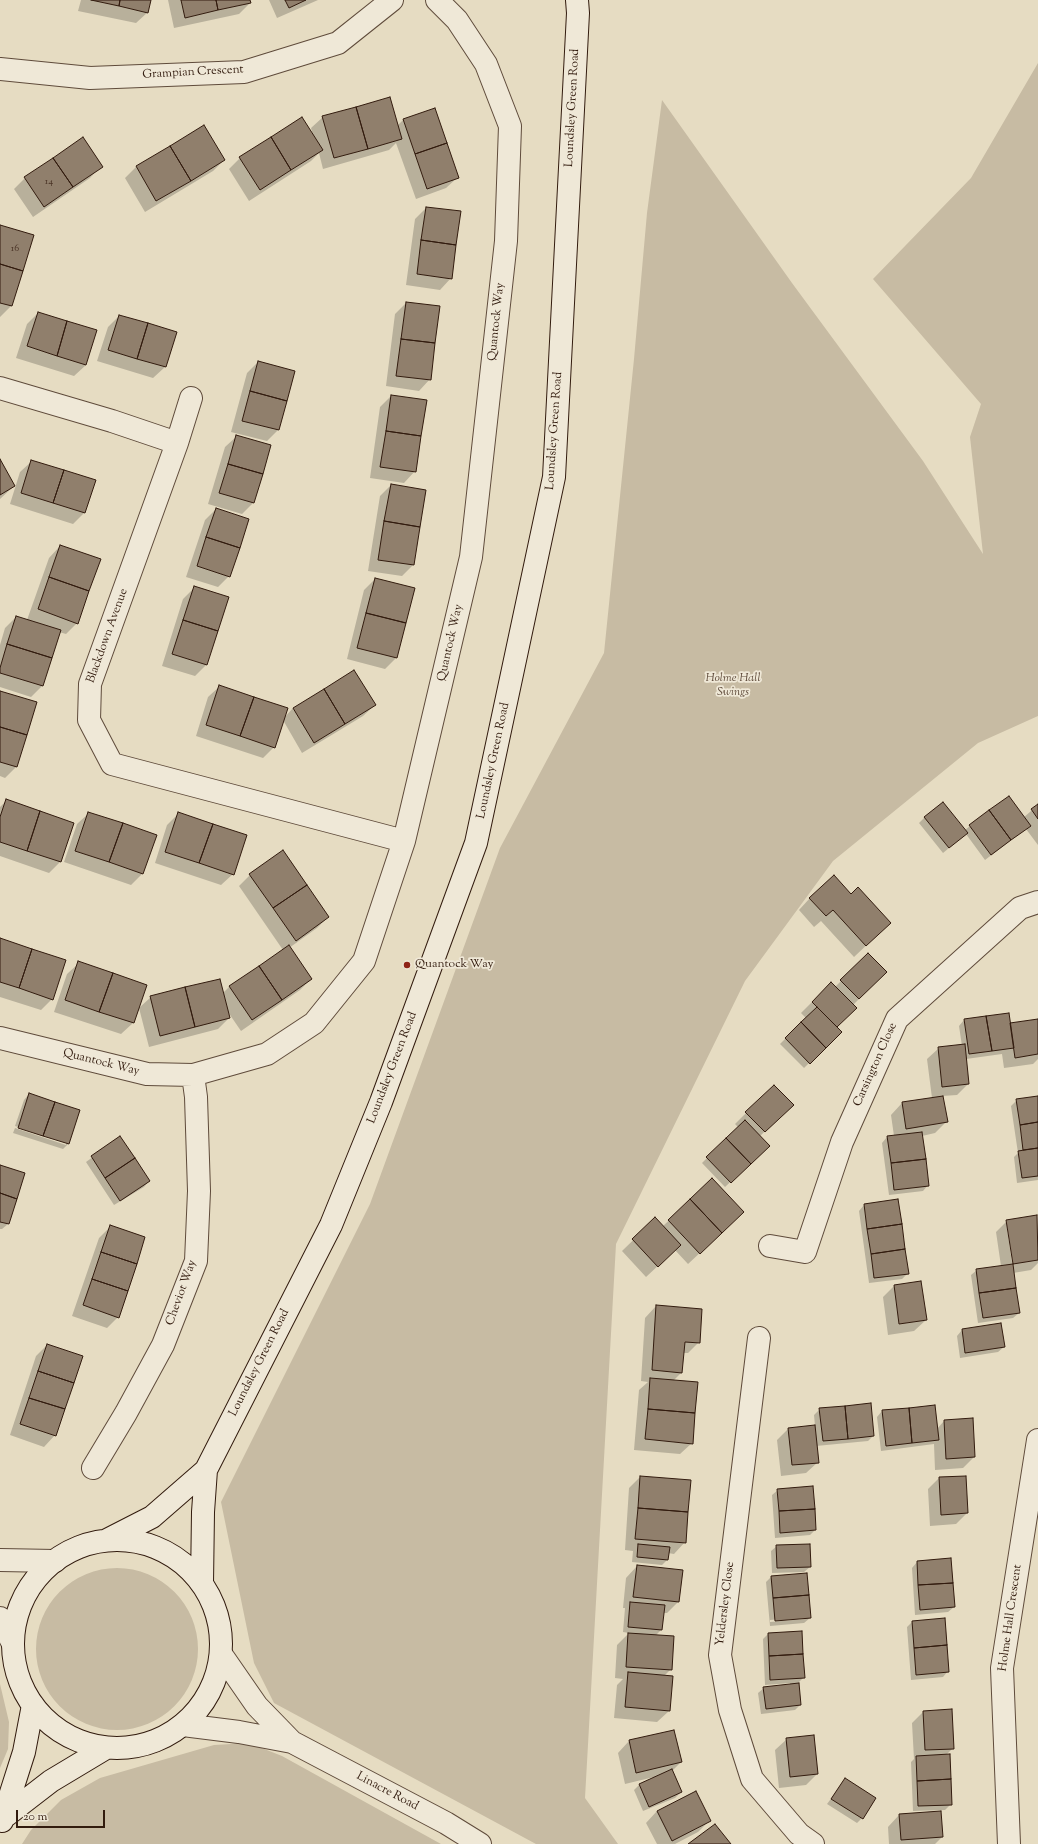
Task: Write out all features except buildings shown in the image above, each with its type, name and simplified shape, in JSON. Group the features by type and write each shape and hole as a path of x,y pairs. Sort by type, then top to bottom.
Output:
{"street":[{"name":"Grampian Crescent","path":"0,69 90,78 244,72 338,43 392,0"},
{"name":"Quantock Way","path":"0,1038 147,1074 193,1075 267,1054 314,1022 364,961 404,841 471,557 506,242 510,126 486,64 457,20 437,0"},
{"name":"Loundsley Green Road","path":"107,1540 152,1516 206,1470 331,1225 381,1102 476,843 554,477 578,13 577,0"},
{"path":"0,388 112,421 177,443"},
{"name":"Blackdown Avenue","path":"191,398 177,443 90,684 89,720 112,764 404,841"},
{"name":"Carsington Close","path":"770,1246 805,1252 842,1142 897,1019 1020,908 1038,902"},
{"name":"Cheviot Way","path":"93,1468 126,1413 163,1345 196,1261 199,1191 196,1097 193,1075"},
{"name":"Yeldersley Close","path":"759,1338 720,1655 730,1710 752,1779 799,1834 813,1844"},
{"name":"Holme Hall Crescent","path":"1009,1844 1002,1668 1038,1440"},
{"name":"Loundsley Green Road","path":"202,1583 203,1512 206,1470"},
{"path":"107,1540 128,1540 150,1545 170,1554 187,1567 202,1583 212,1599 218,1617 221,1636 221,1654 218,1670 210,1691 195,1714 183,1725 165,1737 146,1744 126,1748 106,1748 84,1744 65,1734 47,1722 32,1705 22,1686 15,1666 13,1644 15,1625 20,1606 29,1589 40,1574 55,1561 71,1551 88,1544 107,1540"},
{"path":"0,1560 55,1561"},
{"path":"0,1618 13,1644"},
{"name":"Linacre Road","path":"221,1654 257,1706 292,1742"},
{"path":"2,1821 24,1752 32,1705"},
{"name":"Linacre Road","path":"183,1725 239,1732 292,1742 446,1822 480,1844"},
{"path":"2,1821 51,1781 106,1748"}],"green space":[{"name":"Holme Hall Swings","path":"1038,63 1038,716 978,743 833,861 745,981 616,1244 585,1798 618,1844 536,1844 274,1703 254,1663 221,1502 370,1204 500,848 604,653 634,359 647,213 662,100 792,283 923,461 983,554 970,437 981,404 873,279 971,178"},
{"path":"109,1568 125,1568 148,1574 168,1586 180,1598 195,1625 198,1649 195,1673 192,1680 180,1700 168,1712 141,1727 125,1730 109,1730 86,1724 66,1712 54,1700 39,1673 36,1657 36,1641 42,1618 54,1598 66,1586 93,1571"},
{"path":"0,1684 9,1722 8,1749 0,1768"},
{"path":"249,1743 282,1756 441,1844 22,1844 31,1830 61,1800 100,1778 214,1745"}],"place":[{"name":"Quantock Way","path":"407,965"}]}
